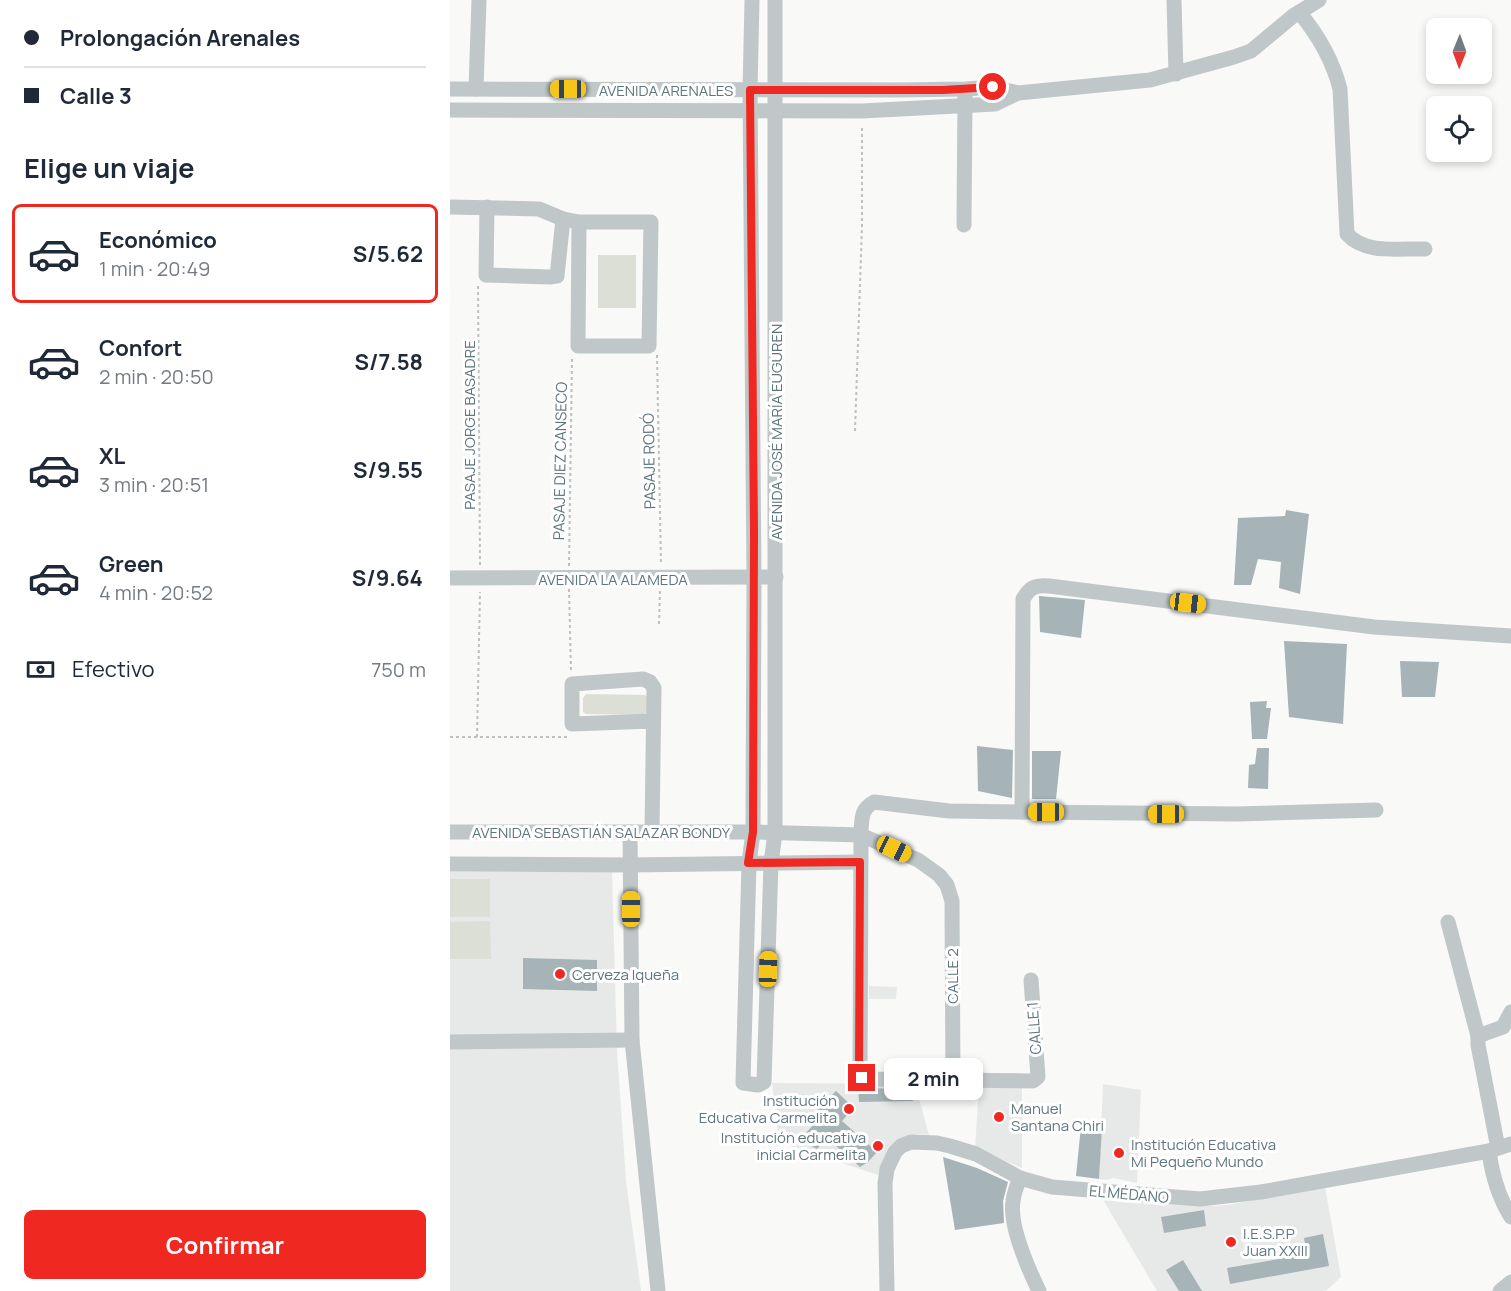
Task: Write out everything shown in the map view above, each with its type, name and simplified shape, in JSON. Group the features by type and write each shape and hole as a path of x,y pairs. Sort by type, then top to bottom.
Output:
{"street":[{"path":"476,89 478,0"},
{"name":"AVENIDA JOSÉ MARÍA EUGUREN","path":"753,0 750,90 753,216 753,832 748,863 743,1083 758,1085 764,1082 771,863 775,833 775,0"},
{"path":"1174,0 1176,74"},
{"path":"1018,93 1150,80 1251,51 1299,12 1319,0"},
{"path":"1299,12 1311,26 1335,69 1340,90 1347,234 1355,243 1367,248 1425,249"},
{"name":"AVENIDA ARENALES","path":"450,89 775,90 993,87 1018,93"},
{"path":"964,225 966,89"},
{"name":"AVENIDA ARENALES","path":"450,110 862,111 995,105 1018,93"},
{"path":"450,207 539,209 563,219 579,222 651,222 650,346 578,346 579,222"},
{"path":"487,207 486,274 557,276 563,219"},
{"name":"AVENIDA LA ALAMEDA","path":"450,578 776,578"},
{"path":"1022,812 1023,599 1030,588 1038,585 1374,627 1511,636"},
{"path":"652,832 654,688 650,682 642,679 572,684 572,724 653,721"},
{"path":"953,1082 862,1078 860,1076 861,835 863,810 874,802 949,810 1022,812 1237,814 1376,810"},
{"path":"630,831 632,1040 658,1291"},
{"name":"AVENIDA SEBASTIÁN SALAZAR BONDY","path":"450,832 630,831 861,835"},
{"name":"CALLE 2","path":"861,835 918,860 939,875 947,885 952,901 953,1082"},
{"name":"AVENIDA SEBASTIÁN SALAZAR BONDY","path":"450,864 630,865 860,862"},
{"path":"1448,922 1478,1036 1478,1045 1501,1147 1492,1175 1499,1196 1511,1217"},
{"path":"746,969 768,969"},
{"name":"CALLE 1","path":"953,1082 1033,1081 1038,1077 1031,980"},
{"path":"1478,1036 1503,1027 1511,1012"},
{"path":"450,1042 632,1040"},
{"name":"EL MÉDANO","path":"887,1291 885,1183 890,1161 901,1146 911,1142 950,1146 976,1154 1020,1178 1052,1187 1178,1198 1220,1198 1501,1147"},
{"path":"1020,1178 1012,1202 1014,1219 1026,1263 1039,1291"},
{"path":"1500,1291 1511,1282"}],"path":[{"path":"855,431 862,226 862,111"},
{"name":"PASAJE JORGE BASADRE","path":"477,737 480,578 478,283 486,274"},
{"name":"PASAJE DIEZ CANSECO","path":"572,684 569,579 572,355 578,346"},
{"name":"PASAJE RODÓ","path":"650,346 658,357 661,579 659,624"},
{"path":"450,737 568,737 572,724"}],"shaded area":[{"path":"598,255 636,255 636,308 598,308"},
{"path":"586,694 645,695 648,698 648,711 643,715 586,714 583,712 583,698"},
{"path":"612,871 617,1050 626,1181 641,1291 450,1291 450,872"},
{"path":"450,879 490,879 490,917 450,917"},
{"path":"490,921 491,959 450,959 450,922"},
{"path":"869,986 897,987 896,999 869,999"},
{"name":"Institución Educativa Carmelita","path":"772,1083 915,1084 929,1135 918,1134 908,1138 883,1163 878,1175 779,1142"},
{"name":"Institución Educativa Mi Pequeño Mundo","path":"1103,1084 1141,1090 1137,1183 1114,1178 1099,1179"},
{"name":"Manuel Santana Chiri","path":"1022,1085 1022,1168 975,1148 979,1086"},
{"name":"I.E.S.P.P Juan XXIII","path":"1325,1187 1341,1277 1326,1291 1157,1291 1102,1198 1209,1206 1227,1205"}],"building":[{"path":"1286,510 1309,514 1300,594 1279,588 1281,562 1258,559 1251,585 1234,585 1238,518 1285,516"},
{"path":"1039,596 1085,600 1081,638 1040,632"},
{"path":"1284,641 1347,644 1343,724 1289,717"},
{"path":"1400,661 1439,662 1435,697 1402,697"},
{"path":"1267,701 1266,708 1271,708 1267,739 1252,739 1250,702"},
{"path":"977,746 1013,750 1012,798 978,791"},
{"path":"1257,748 1269,748 1268,789 1248,788 1249,765 1255,764"},
{"path":"1032,751 1061,751 1056,799 1032,799"},
{"name":"Cerveza Iqueña","path":"523,958 597,960 597,991 523,989"},
{"path":"858,1088 913,1089 913,1101 859,1102"},
{"path":"836,1091 854,1108 842,1121 877,1152 860,1167 827,1138 817,1149 800,1140 813,1125 808,1120"},
{"path":"1081,1126 1102,1128 1099,1179 1076,1176"},
{"path":"943,1157 977,1168 1008,1182 1003,1201 1004,1223 955,1230"},
{"path":"1204,1210 1206,1226 1164,1233 1161,1217"},
{"path":"1323,1234 1329,1266 1230,1284 1227,1268 1307,1254 1304,1238"},
{"path":"1183,1260 1202,1291 1179,1291 1166,1270"}],"place":[{"name":"Cerveza Iqueña","path":"560,974"},
{"name":"Institución Educativa Carmelita","path":"849,1109"},
{"name":"Manuel Santana Chiri","path":"999,1117"},
{"name":"Institución educativa inicial Carmelita","path":"878,1146"},
{"name":"Institución Educativa Mi Pequeño Mundo","path":"1119,1153"},
{"name":"I.E.S.P.P Juan XXIII","path":"1231,1242"}],"route":[{"path":"862,1078 859,1068 860,862 748,863 753,832 754,578 750,90 943,90 993,87"}]}
